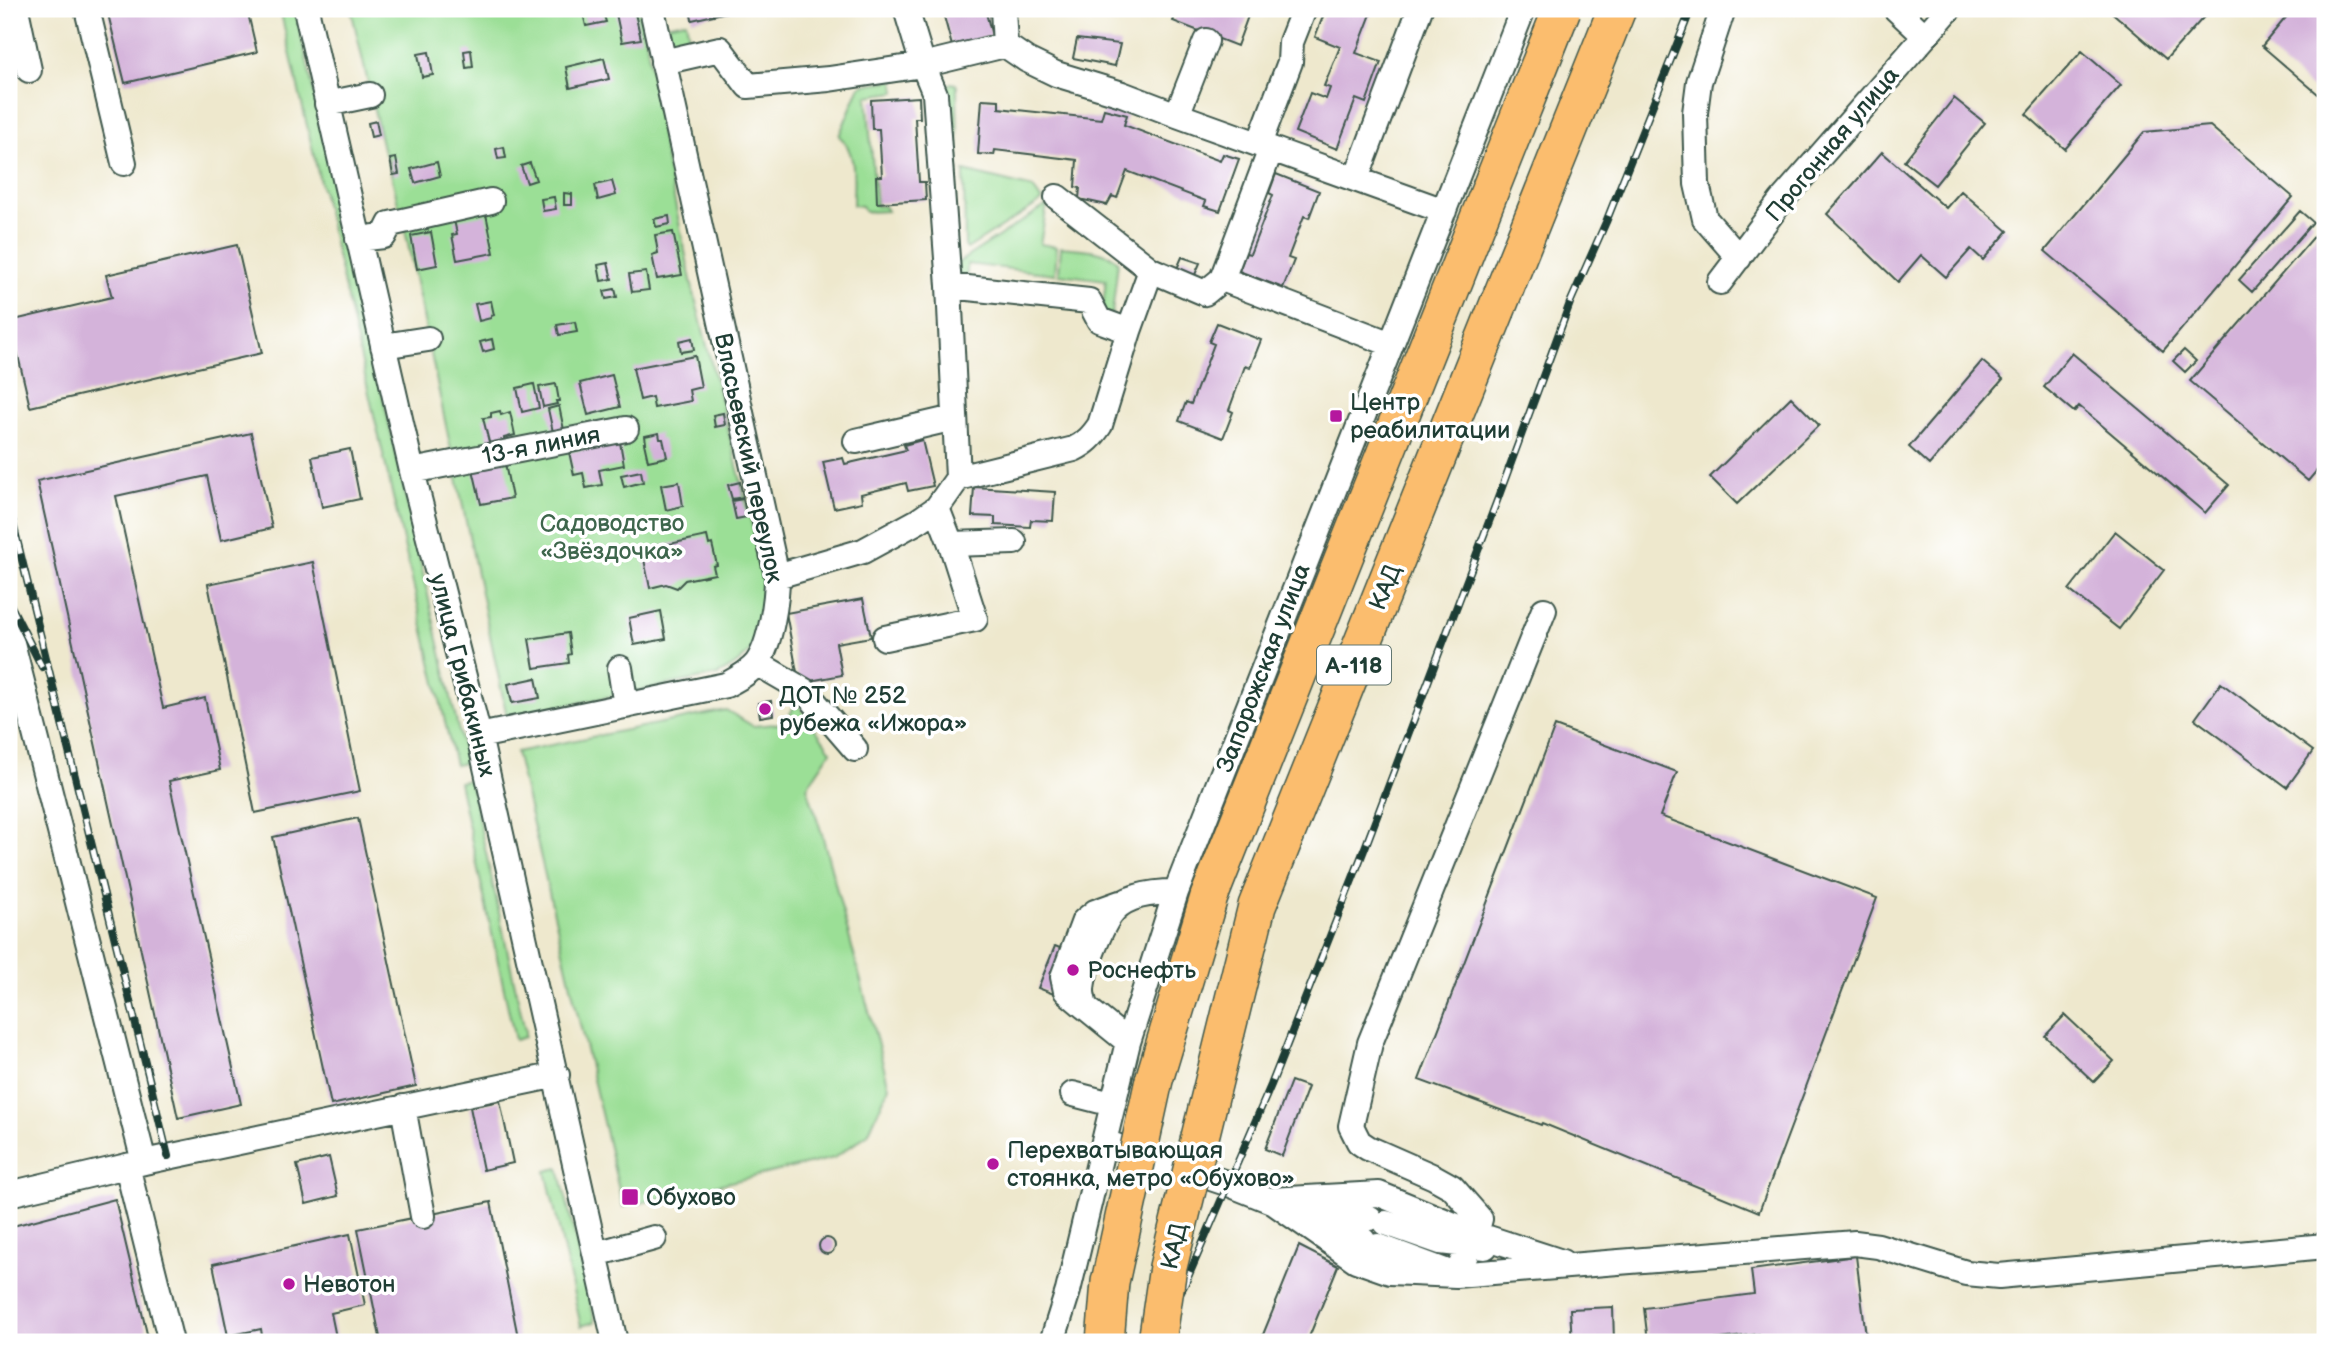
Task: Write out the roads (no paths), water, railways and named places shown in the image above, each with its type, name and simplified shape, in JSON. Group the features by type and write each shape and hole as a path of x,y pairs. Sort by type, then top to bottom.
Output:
{"highway":[{"name":"КАД","path":"1105,1342 1110,1282 1154,1080 1209,897 1562,9"},
{"name":"КАД","path":"1157,1342 1168,1267 1257,906 1616,9"}],"street":[{"path":"16,9 29,70"},
{"path":"88,9 124,163"},
{"name":"улица Грибакиных","path":"306,9 412,471 479,736 615,1342"},
{"name":"Власьевский переулок","path":"652,9 652,37 663,62 672,144 777,576 774,608 765,646 757,663"},
{"path":"777,576 863,551 937,508 958,478 949,286 935,94 906,9"},
{"path":"1003,9 1005,45"},
{"path":"1056,197 1151,270 1205,293 1222,279 1290,62 1291,42 1304,9"},
{"path":"1356,179 1420,9"},
{"name":"Запорожская улица","path":"1052,1342 1068,1292 1128,1042 1176,892 1523,9"},
{"path":"1723,9 1699,82 1695,113 1697,184 1705,219 1739,258"},
{"path":"1896,9 1925,36"},
{"name":"Прогонная улица","path":"1720,282 1781,201 1949,9"},
{"path":"1177,116 1206,41"},
{"path":"663,62 720,48 748,86 830,79 923,65 1005,45 1056,75 1122,94 1444,211"},
{"path":"327,104 370,95"},
{"path":"358,239 384,236 390,224 402,220 491,201"},
{"path":"958,478 1074,449 1086,443 1100,425 1151,270"},
{"path":"1222,279 1391,344"},
{"path":"949,286 1089,301 1099,320 1129,331"},
{"path":"383,346 428,339"},
{"path":"856,441 954,418"},
{"name":"13-я линия","path":"412,471 626,429"},
{"path":"885,638 975,619 937,508"},
{"path":"951,544 1014,542"},
{"path":"1456,1275 1480,1219 1452,1187 1368,1148 1359,1142 1351,1126 1370,1043 1544,610"},
{"path":"9,631 135,1164 171,1342"},
{"path":"479,736 726,685 743,676 757,663 806,691 855,749"},
{"path":"620,668 626,706"},
{"path":"1128,1042 1066,991 1063,977 1084,921 1095,912 1157,892 1176,892"},
{"path":"9,1194 135,1164 556,1075"},
{"path":"1073,1094 1112,1104"},
{"path":"403,1107 423,1216"},
{"path":"1104,1142 1375,1232 1440,1242 1473,1240"},
{"path":"1270,1199 1379,1194 1473,1240 1576,1266"},
{"path":"1270,1199 1356,1260 1390,1272 1456,1275 1855,1243 1878,1245 1966,1273 1999,1276 2325,1246"},
{"path":"1375,1232 1456,1275"},
{"path":"596,1254 654,1238"}],"railway":[{"path":"1152,1342 1185,1284 1271,1085 1366,845 1570,303 1606,222 1691,9"},
{"path":"9,507 168,1156"},
{"path":"9,602 42,667"}],"place":[{"name":"Центр реабилитации","path":"1336,416"},
{"name":"ДОТ № 252 рубежа «Ижора»","path":"765,709"},
{"name":"Роснефть","path":"1073,970"},
{"name":"Перехватывающая стоянка, метро «Обухово»","path":"993,1164"},
{"name":"Обухово","path":"630,1197"},
{"name":"Невотон","path":"289,1284"}],"park label":[{"name":"Садоводство «Звёздочка»","path":"612,537"}]}
